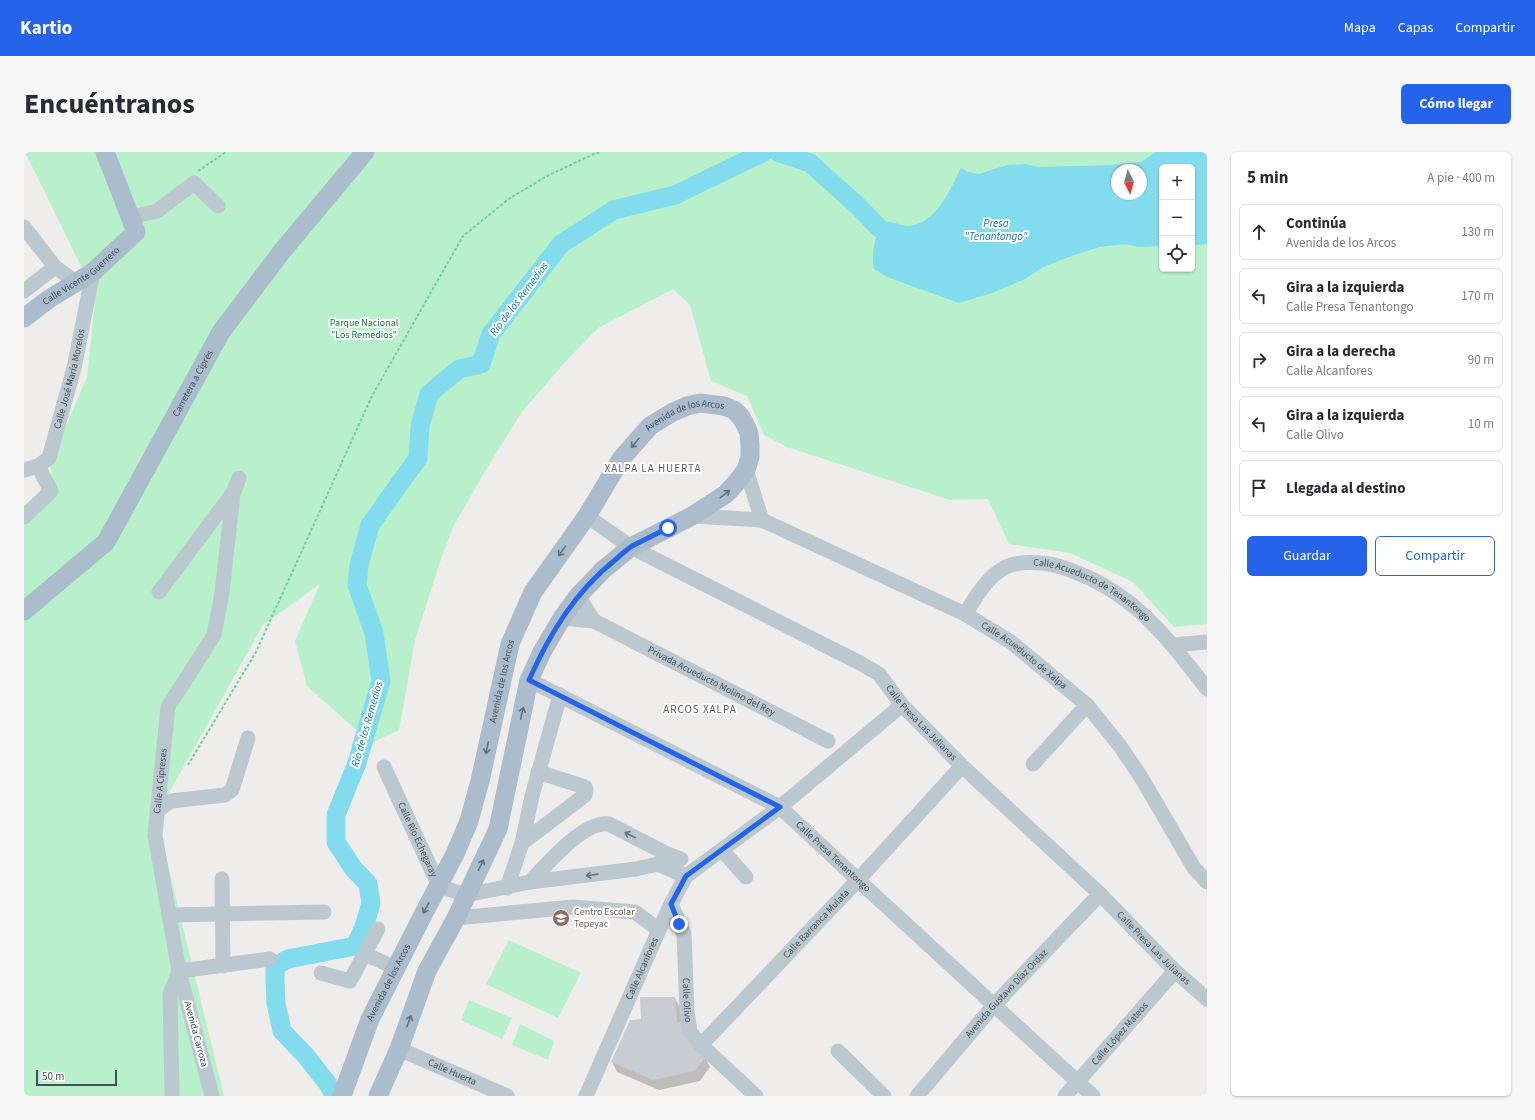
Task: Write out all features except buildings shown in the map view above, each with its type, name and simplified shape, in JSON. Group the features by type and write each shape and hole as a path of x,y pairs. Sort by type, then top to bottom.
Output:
{"main road":[{"path":"105,152 134,225"},
{"name":"Carretera a Ciprés","path":"24,611 106,542 221,332 283,250 365,152"},
{"name":"Calle Vicente Guerrero","path":"24,318 49,299 93,272 134,225"},
{"name":"Avenida de los Arcos","path":"343,1093 370,1019 439,886 469,821 480,781 510,644 533,592 587,516 621,459 650,426 673,412 687,406 700,403 718,405 734,410 741,417 749,433 750,457 746,470 726,494 692,516 631,547 602,570 578,596 542,650 529,680 498,829 456,918 428,971 399,1049 378,1096"},
{"path":"399,962 428,971"}],"street":[{"name":"Calle Vicente Guerrero","path":"134,225 157,211 194,182 218,206"},
{"path":"24,227 55,267 76,282"},
{"path":"24,291 55,267"},
{"name":"Calle José María Morelos","path":"31,468 49,458 74,368 93,272"},
{"path":"24,517 51,491 31,468"},
{"path":"746,470 762,520"},
{"name":"Calle A Cipreses","path":"179,971 155,835 156,811 168,707 214,635 222,593 232,494 240,478"},
{"path":"159,592 232,494"},
{"name":"Calle Presa Las Julianas","path":"587,516 631,547 879,674 902,705 962,766 1100,894 1175,972 1207,999"},
{"name":"Calle Acueducto de Xalpa","path":"692,516 762,520 965,614 1011,642 1086,705 1120,746 1141,777 1194,868 1207,882"},
{"name":"Calle Acueducto de Tenantongo","path":"965,614 988,580 1005,568 1025,563 1047,563 1074,571 1102,584 1132,604 1173,645 1207,689"},
{"path":"578,596 594,621"},
{"name":"Privada Acueducto Molino del Rey","path":"562,618 594,621 828,741"},
{"path":"1173,645 1207,642"},
{"name":"Calle Presa Tenantongo","path":"529,680 780,807 1093,1096"},
{"path":"507,888 522,843 538,772 560,695"},
{"name":"Calle Alcanfores","path":"586,1096 659,930 686,876 780,807 902,705"},
{"path":"1032,764 1086,705"},
{"path":"156,811 171,802 225,795 232,790 248,738"},
{"name":"Calle Barranca Mulata","path":"701,1045 858,880 962,766"},
{"name":"Calle Río Echegaray","path":"384,767 439,886 466,896"},
{"path":"522,843 585,795 585,787 538,772"},
{"path":"530,882 570,841 596,826 604,824 609,824 662,858 686,876"},
{"path":"722,850 746,877"},
{"path":"466,896 530,882 636,869 662,858 681,859"},
{"path":"222,879 223,966"},
{"name":"Avenida Gustavo Díaz Ordaz","path":"917,1096 994,1005 1100,894"},
{"name":"Calle Olivo","path":"671,904 684,934 687,1012 690,1032 701,1045 756,1096"},
{"path":"456,918 573,907 635,912 659,930"},
{"path":"169,915 324,912"},
{"path":"321,973 350,981 378,929"},
{"path":"365,954 399,962"},
{"path":"172,1096 170,994 179,971 270,959"},
{"name":"Avenida Carroza","path":"179,971 212,1096"},
{"name":"Calle López Mateos","path":"1065,1096 1175,972"},
{"name":"Calle Huerta","path":"399,1049 506,1096"},
{"path":"838,1051 884,1096"}],"path":[{"path":"188,765 256,652 372,396 463,236 510,198 549,175 601,152"}],"green space":[{"name":"Parque Nacional \"Los Remedios\"","path":"25,152 1207,152 1207,624 1174,627 1133,582 1070,553 1009,544 988,499 950,500 787,447 764,435 747,396 711,381 690,305 673,289 598,328 567,360 521,413 453,527 415,640 399,730 371,743 307,686 295,641 320,584 263,625 156,816 224,1096 24,1096 24,522 54,488 50,464 87,377 96,292 80,264"},
{"path":"509,940 581,973 558,1018 486,984"},
{"path":"469,1000 512,1018 502,1039 461,1020"},
{"path":"520,1024 554,1041 548,1060 512,1045"}],"water":[{"name":"Presa \"Tenantongo\"","path":"1156,152 1207,152 1207,244 1195,245 1195,164 1159,164 1159,246 1138,247 1125,244 1099,247 1043,267 1025,279 992,293 959,303 887,277 874,269 874,246 881,223 891,222 908,226 918,224 927,219 935,212 947,195 961,168 968,172 979,174 1007,165 1025,164 1038,167 1111,165 1111,200 1147,200 1147,164 1122,164 1141,162"}],"waterway":[{"name":"Río de los Remedios","path":"335,1096 328,1084 306,1056 282,1031 276,1003 275,966 288,959 355,946 364,927 371,903 368,884 353,868 336,842 336,815 357,763 381,681 374,633 357,585 359,565 370,525 418,458 420,426 429,394 459,369 481,364 491,334 561,244 614,210 675,195 764,152"},
{"name":"Río de los Remedios","path":"777,152 810,163 859,207 879,228"}],"place":[{"name":"Centro Escolar Tepeyac","path":"561,918"}],"district":[{"name":"XALPA LA HUERTA","path":"653,468"},
{"name":"ARCOS XALPA","path":"700,709"}],"route":[{"path":"668,528 631,547 602,570 578,596 542,650 529,680 780,807 686,876 671,904 679,924"}]}
